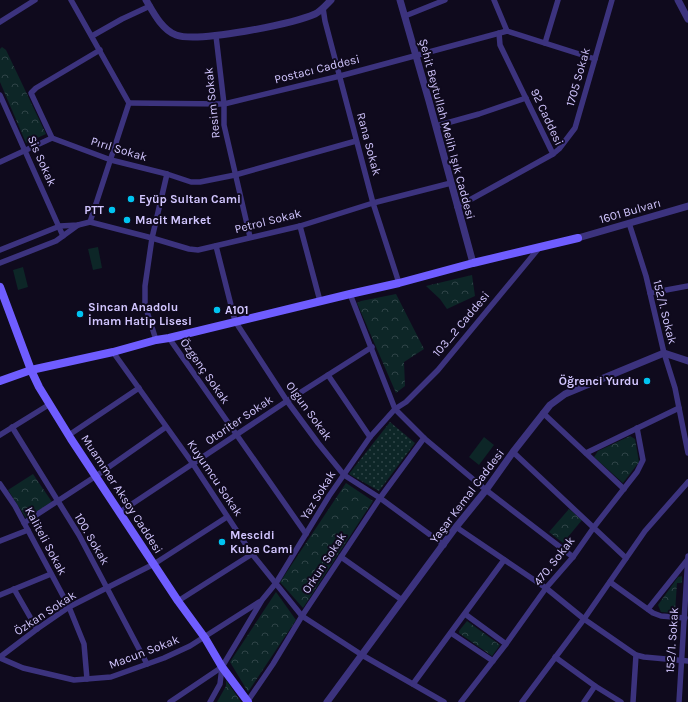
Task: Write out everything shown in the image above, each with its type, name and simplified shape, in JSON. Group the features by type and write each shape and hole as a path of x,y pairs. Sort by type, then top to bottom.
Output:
{"main road":[{"path":"0,380 31,370 113,352 234,321 399,284 578,238"},
{"name":"Muammer Aksoy Caddesi","path":"0,288 31,370 39,387 178,601 247,702"}],"street":[{"path":"0,22 35,0"},
{"path":"0,250 60,226 78,225 90,222 129,103 71,0"},
{"path":"92,36 148,3 164,27 176,35 216,36 299,19 316,13 331,0"},
{"name":"Şehit Beytullah Melih Işık Caddesi","path":"400,0 473,264"},
{"path":"405,16 445,0"},
{"path":"494,0 507,32 595,59"},
{"path":"545,43 558,0"},
{"name":"1705 Sokak","path":"553,154 575,128 612,0"},
{"path":"678,0 688,19"},
{"name":"Rana Sokak","path":"323,8 373,203 399,284"},
{"name":"Postacı Caddesi","path":"129,103 224,104 340,76 507,32"},
{"name":"92 Caddesi","path":"457,207 553,154 500,45 499,33"},
{"name":"Resim Sokak","path":"216,36 224,104 224,126 250,237"},
{"path":"0,162 52,138 31,93 36,88 100,50"},
{"name":"Sis Sokak","path":"0,95 64,236"},
{"path":"436,126 479,114 526,98"},
{"name":"Pırıl Sokak","path":"52,138 111,160 167,174 191,182 200,182 235,175 356,141"},
{"path":"156,340 145,305 146,286 152,238 167,174"},
{"name":"Petrol Sokak","path":"90,222 152,238 189,250 198,250 300,226 373,203 451,183"},
{"name":"1601 Bulvarı","path":"578,238 688,206"},
{"name":"152/1. Sokak","path":"629,223 650,293 664,353 675,388 688,453"},
{"path":"0,263 56,241 78,225"},
{"path":"300,226 320,301"},
{"name":"Olgun Sokak","path":"216,246 234,321 288,401 344,475 380,498 444,545"},
{"name":"103_2 Caddesi","path":"395,409 406,402 438,370 539,248"},
{"path":"650,293 688,286"},
{"path":"350,294 395,409 424,438 486,490 573,556"},
{"name":"Özgenç Sokak","path":"169,338 306,534"},
{"name":"Otoriter Sokak","path":"120,512 372,347"},
{"name":"Kuyumcu Sokak","path":"113,352 193,464 252,554 302,616 362,655 444,702"},
{"path":"664,353 688,361"},
{"name":"Yaşar Kemal Caddesi","path":"327,702 456,527 550,405 565,394 664,353"},
{"path":"328,375 370,437"},
{"path":"69,435 139,388"},
{"path":"0,434 50,404"},
{"path":"586,453 679,408"},
{"name":"Yaz Sokak","path":"210,702 220,684 222,667 262,600 276,583 306,534 370,437 395,409"},
{"path":"543,413 624,489"},
{"name":"100. Sokak","path":"12,427 79,535 147,664"},
{"path":"24,523 96,476 166,427"},
{"name":"470. Sokak","path":"461,702 506,644 546,588 573,556 637,472 643,460 637,428"},
{"name":"Orkun Sokak","path":"247,702 380,498 424,438"},
{"path":"513,452 626,558"},
{"path":"522,702 584,619 645,531 688,482"},
{"name":"Kaliteli Sokak","path":"0,485 15,506 69,607 84,644 87,678"},
{"name":"Özkan Sokak","path":"0,658 37,629 69,607 154,564 227,517"},
{"path":"456,527 546,588 584,619 636,654 644,657 685,660"},
{"path":"0,541 28,530"},
{"path":"178,601 252,554"},
{"path":"648,609 688,557"},
{"name":"152/1. Sokak","path":"679,702 685,660 684,618 688,557"},
{"path":"341,558 402,600"},
{"path":"413,684 504,560"},
{"path":"0,595 51,574"},
{"path":"610,582 653,613 661,616 684,618"},
{"path":"14,589 37,629"},
{"name":"Macun Sokak","path":"0,658 23,668 74,680 111,677 190,646 262,600"},
{"path":"465,614 506,644"},
{"path":"451,633 493,661"},
{"path":"633,702 636,654"},
{"path":"554,658 621,702"},
{"path":"170,702 222,667"},
{"path":"584,702 595,686"}],"green space":[{"path":"2,47 6,50 46,134 26,143 0,82 0,49"},
{"path":"98,247 102,268 93,270 88,249"},
{"path":"23,267 28,287 18,290 13,270"},
{"path":"472,275 475,296 447,309 440,299 426,286"},
{"path":"396,294 424,349 404,362 405,386 396,393 357,303"},
{"path":"390,422 415,443 379,491 349,474"},
{"path":"630,436 635,439 639,462 623,483 594,457 598,451"},
{"path":"484,437 494,445 479,465 469,457"},
{"path":"33,474 52,502 26,518 8,490"},
{"path":"346,483 373,501 303,608 280,582"},
{"path":"569,509 582,520 563,543 549,532"},
{"path":"682,576 682,583 677,583 675,612 661,612 658,605 678,577"},
{"path":"276,592 296,620 248,692 230,662"},
{"path":"467,621 500,645 492,656 459,633"},
{"path":"226,680 241,702 217,702 226,686"}],"place":[{"name":"Eyüp Sultan Cami","path":"131,199"},
{"name":"PTT","path":"112,210"},
{"name":"Macit Market","path":"127,220"},
{"name":"A101","path":"217,310"},
{"name":"Sincan Anadolu İmam Hatip Lisesi","path":"80,314"},
{"name":"Öğrenci Yurdu","path":"647,381"},
{"name":"Mescidi Kuba Cami","path":"222,542"}]}
